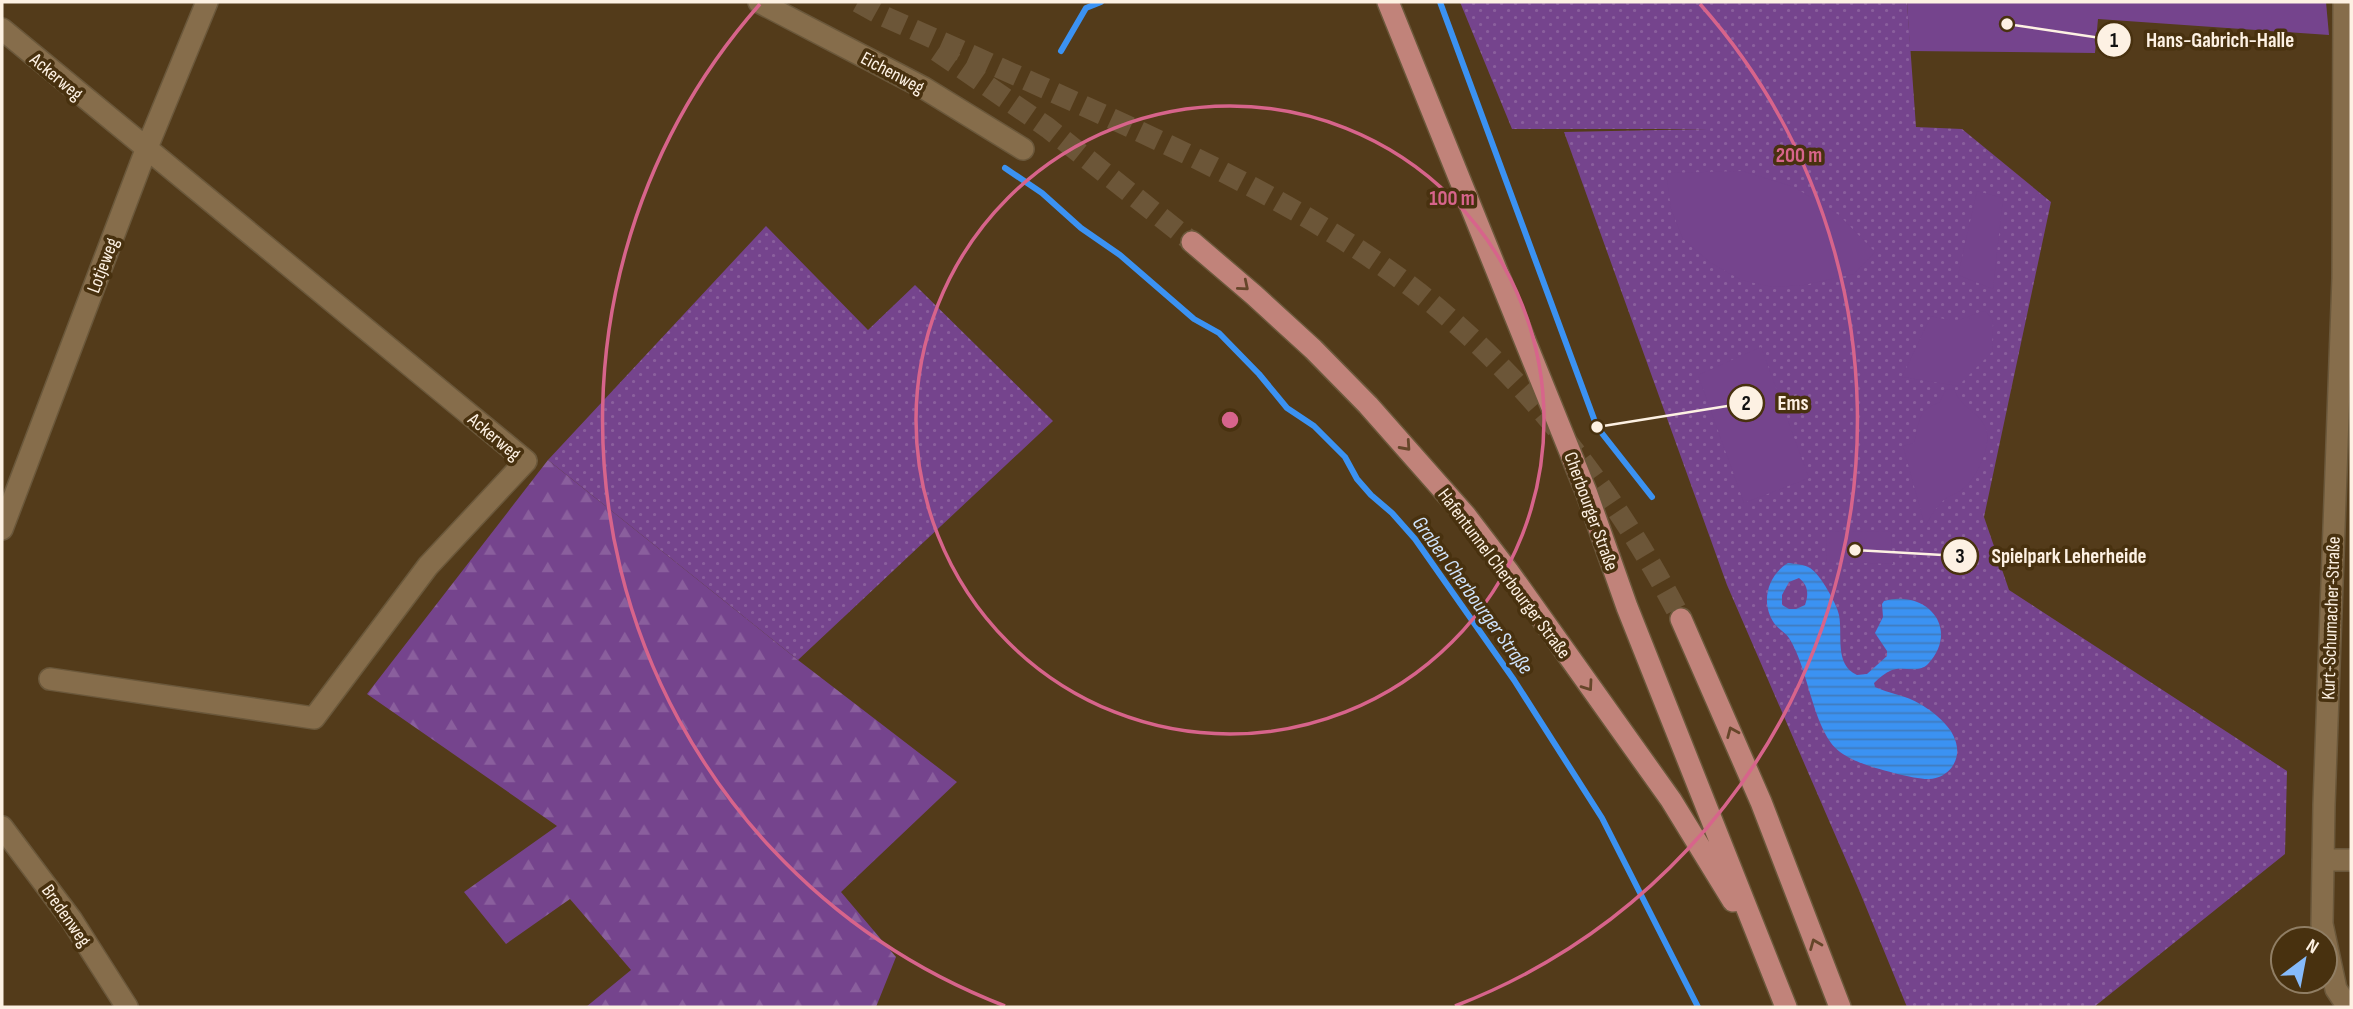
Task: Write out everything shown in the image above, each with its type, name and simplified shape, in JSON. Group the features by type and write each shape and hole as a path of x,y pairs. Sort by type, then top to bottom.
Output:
{"main road":[{"name":"Cherbourger Straße","path":"1391,7 1587,494 1627,607 1786,1007"},
{"name":"Hafentunnel Cherbourger Straße","path":"1192,243 1312,349 1368,405 1466,516 1671,800 1763,950"},
{"path":"1681,620 1761,802 1840,1007"}],"street":[{"name":"Lotjeweg","path":"2,529 146,150 207,2"},
{"name":"Eichenweg","path":"759,2 924,88 1023,149"},
{"name":"Kurt-Schumacher-Straße","path":"2344,2 2347,307 2322,924 2336,989 2348,1007"},
{"name":"Ackerweg","path":"2,29 526,461 428,566 314,718 50,679"},
{"name":"Bredenweg","path":"2,827 71,919 127,1007"},
{"path":"2323,860 2351,860"}],"green space":[{"path":"1460,2 1907,2 1916,127 1962,129 2051,202 1984,517 2009,590 2287,771 2285,854 2094,1007 1907,1007 1727,585 1564,132 1707,129 1512,129"},
{"path":"1907,2 2326,2 2329,35 2098,19 2095,53 1910,51"},
{"path":"1742,171 1794,187 1839,215 1875,252 1854,274 1804,285 1772,287 1741,280 1711,263 1683,239 1671,209 1666,173"},
{"path":"1977,191 2003,198 1993,289 1958,275"},
{"path":"766,226 868,330 915,285 1053,421 798,660 548,460"},
{"path":"1985,311 1993,320 1992,352 1958,386 1902,377 1931,316 1958,320"},
{"path":"1761,347 1809,478 1744,503 1698,375"},
{"path":"1946,389 1955,390 1961,402 1981,420 1987,433 1986,447 1981,463 1969,484 1942,502 1925,526 1903,446 1914,443 1923,413 1940,402"},
{"path":"548,460 798,660 957,782 841,892 896,957 876,1007 586,1007 631,970 570,899 506,944 464,892 557,826 367,694"},
{"path":"1827,531 1891,532 1893,564 1826,562"}],"water":[{"path":"1788,563 1805,566 1814,571 1823,583 1839,615 1842,657 1850,670 1857,675 1867,674 1887,656 1887,651 1875,633 1883,617 1884,601 1913,601 1934,614 1940,625 1941,637 1928,664 1920,669 1892,670 1874,683 1875,687 1920,704 1944,722 1955,739 1957,748 1956,757 1948,772 1932,779 1902,775 1858,762 1833,745 1824,732 1795,649 1789,638 1776,625 1767,606 1768,590 1775,574","holes":["1799,578 1807,590 1805,605 1789,609 1782,605 1782,595 1789,582"]}],"waterway":[{"name":"Graben Cherbourger Straße","path":"1061,51 1086,8 1101,2"},
{"path":"1440,2 1597,427 1652,497"},
{"name":"Graben Cherbourger Straße","path":"1005,168 1042,193 1081,228 1120,255 1194,319 1219,333 1287,408 1314,426 1345,457 1357,479 1415,539 1514,680 1602,818 1698,1007"}],"tunnel":[{"path":"858,2 883,16 1215,168 1340,238 1418,292 1459,326 1497,363 1567,442 1628,527 1681,619"},
{"path":"937,51 1048,128 1192,242"}],"place":[{"name":"Hans-Gabrich-Halle","path":"2007,24"},
{"name":"Ems","path":"1597,427"},
{"name":"Spielpark Leherheide","path":"1855,550"}]}
